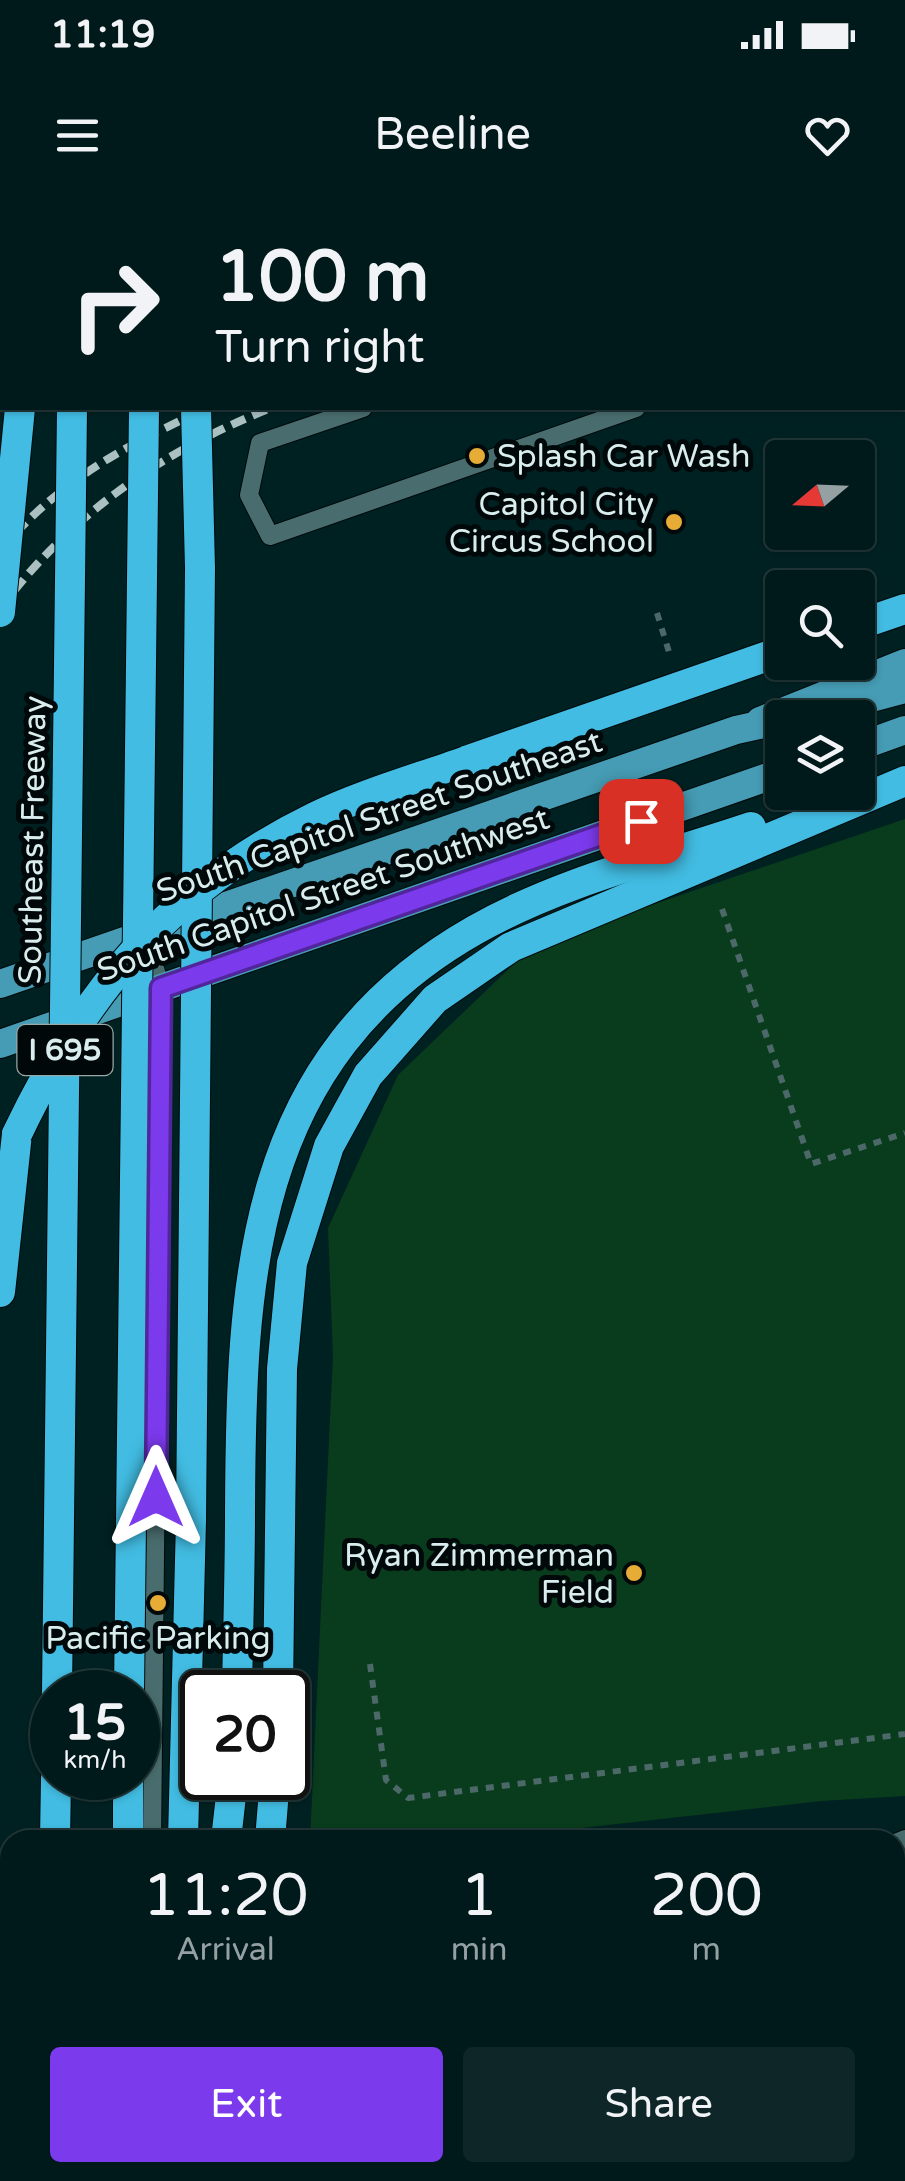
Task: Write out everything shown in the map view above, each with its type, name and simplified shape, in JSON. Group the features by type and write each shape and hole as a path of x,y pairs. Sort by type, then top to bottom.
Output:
{"highway":[{"path":"0,612 20,410"},
{"name":"Southeast Freeway","path":"57,1670 72,410"},
{"name":"I 695","path":"130,1670 144,410"},
{"path":"184,1830 199,687 196,410"},
{"path":"875,619 905,609"},
{"path":"0,1179 18,1134 84,1012 145,936 184,898 260,846 317,816 765,657"},
{"path":"875,792 905,780"},
{"path":"237,1670 240,1366 247,1288 264,1208 289,1134 312,1088 379,1003 424,964 478,928 536,900 752,826 817,810"},
{"path":"278,1670 282,1368 292,1262 329,1146 350,1104 413,1020 485,962 535,934 778,836 832,810"},
{"path":"0,1292 18,1134"},
{"path":"55,1830 56,1800"},
{"path":"128,1800 128,1830"},
{"path":"227,1830 230,1800"},
{"path":"271,1830 273,1800"}],"main road":[{"path":"736,730 905,663"},
{"path":"863,700 905,689"},
{"name":"South Capitol Street Southeast","path":"0,984 736,730 765,724"},
{"path":"875,740 905,730"},
{"name":"South Capitol Street Southwest","path":"0,1044 765,778"}],"lane":[{"path":"357,410 260,443 249,496 270,536 630,410"},
{"path":"144,934 161,988 152,1830"}],"path":[{"path":"656,613 669,652"},
{"path":"722,909 811,1164 905,1133"},
{"path":"370,1664 386,1780 408,1798 905,1734"}],"green space":[{"path":"905,819 905,1796 821,1801 564,1830 310,1830 333,1356 328,1228 398,1075 517,961 578,930"}],"railway":[{"path":"0,550 71,484 122,451 204,410"},
{"path":"0,609 57,544 121,489 193,444 266,410"}],"place":[{"name":"Splash Car Wash","path":"477,456"},
{"name":"Capitol City Circus School","path":"674,522"},
{"name":"Ryan Zimmerman Field","path":"634,1573"},
{"name":"Pacific Parking","path":"158,1603"}],"route":[{"path":"156,1497 161,988 641,821"}]}
